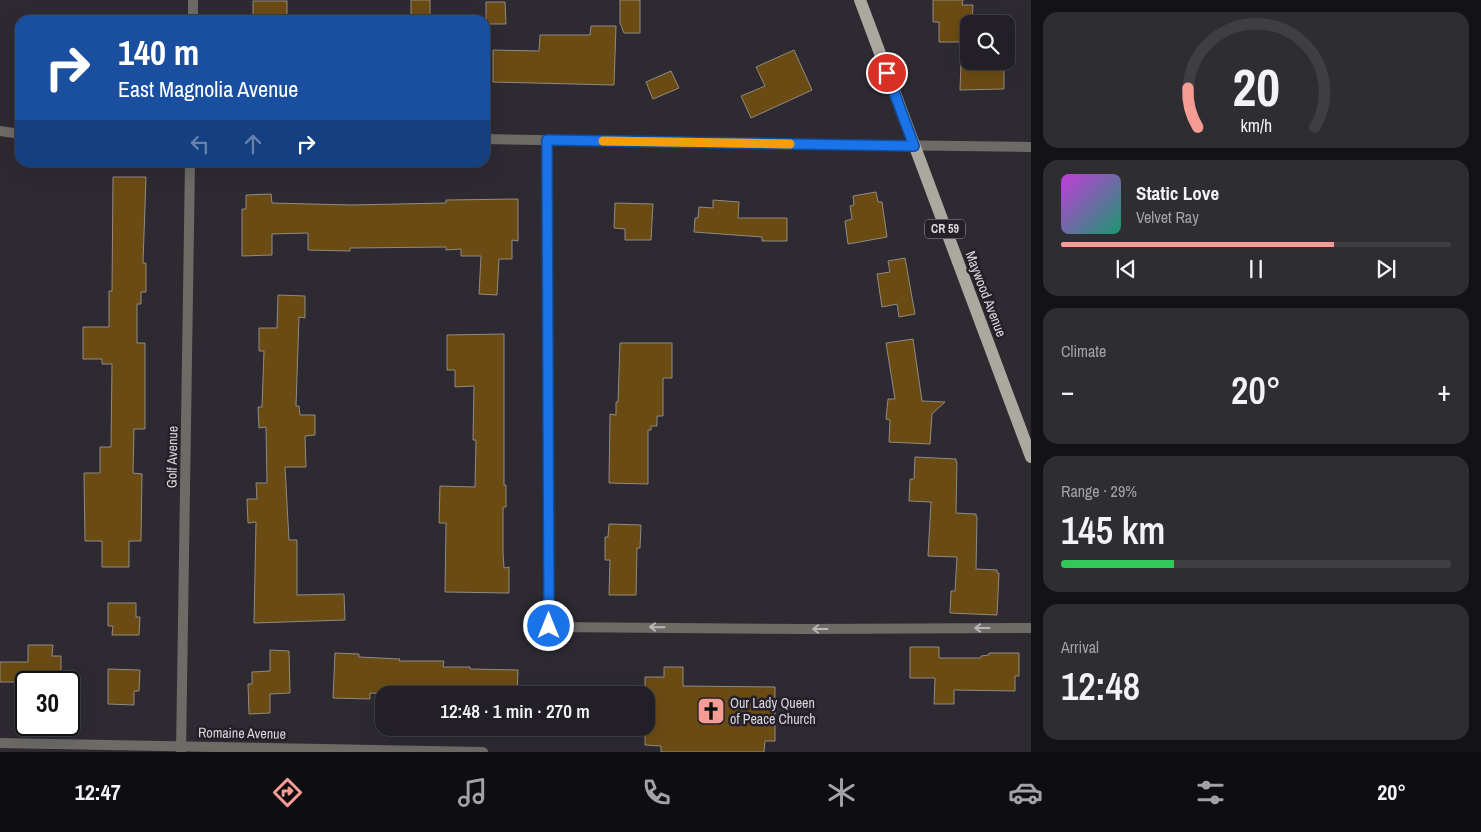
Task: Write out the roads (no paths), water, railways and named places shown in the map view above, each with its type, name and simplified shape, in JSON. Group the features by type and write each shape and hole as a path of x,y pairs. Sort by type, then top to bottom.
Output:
{"main road":[{"name":"Maywood Avenue","path":"860,0 1031,457"}],"street":[{"path":"193,0 193,15"},
{"path":"0,131 15,133"},
{"path":"490,138 1031,147"},
{"path":"547,140 549,626 806,629 1031,628"},
{"name":"Golf Avenue","path":"182,749 190,167"},
{"name":"Romaine Avenue","path":"0,743 182,749 484,752"}],"place":[{"name":"Our Lady Queen of Peace Church","path":"711,711"}]}
